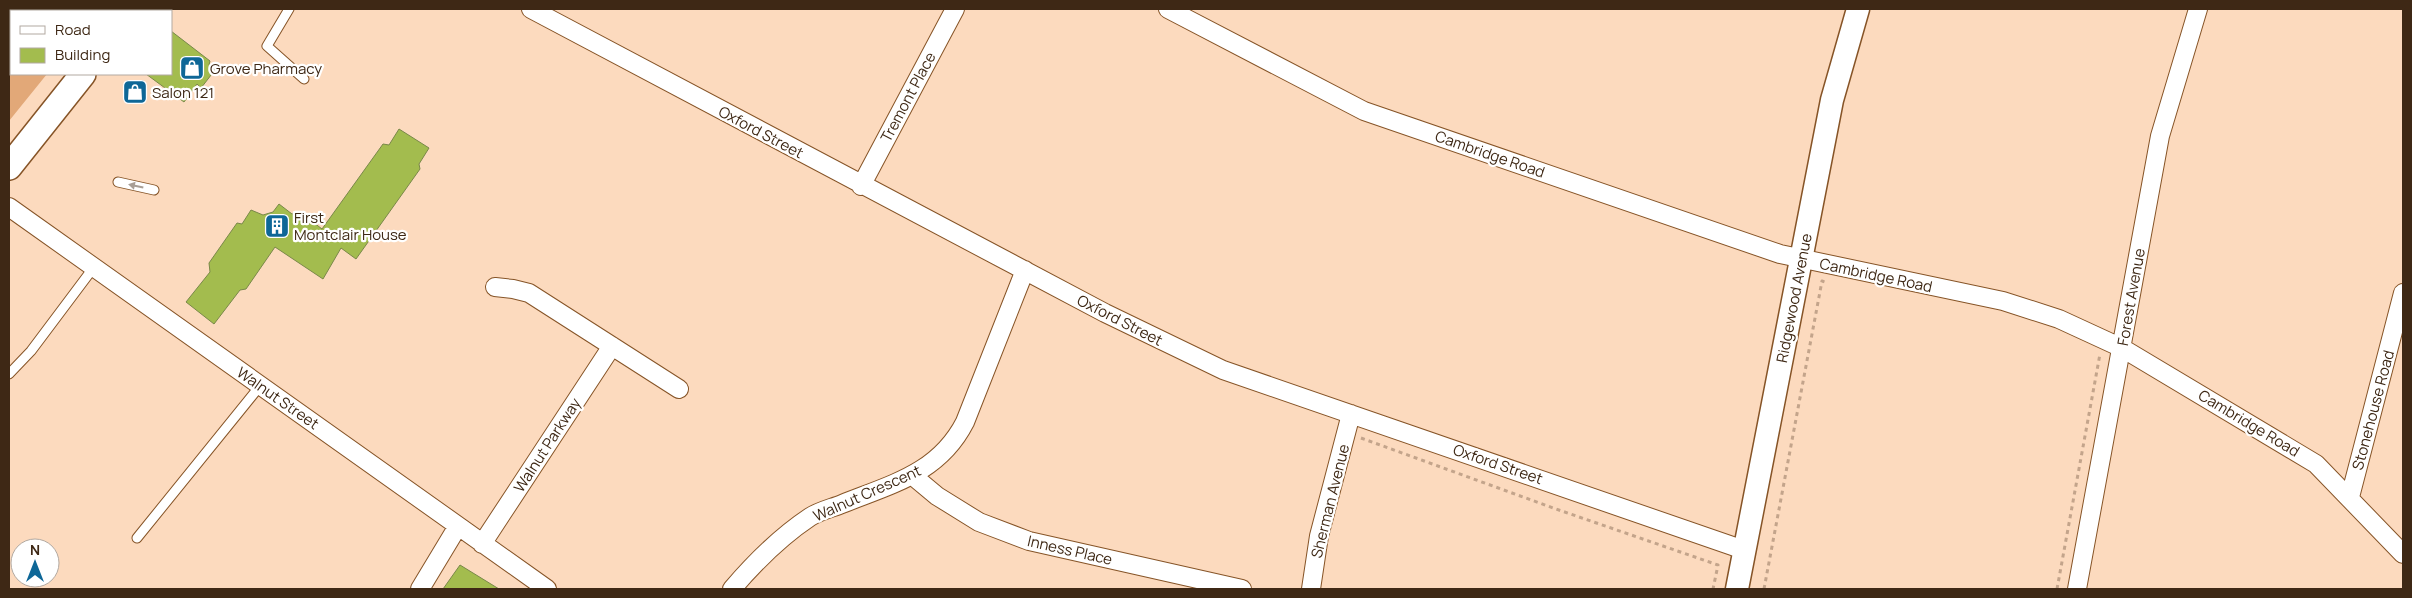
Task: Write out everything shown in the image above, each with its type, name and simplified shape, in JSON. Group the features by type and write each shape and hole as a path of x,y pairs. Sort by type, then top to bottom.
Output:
{"main road":[{"path":"9,167 82,75"}],"street":[{"name":"Oxford Street","path":"531,9 861,186 1105,313 1223,370 1744,550"},
{"name":"Tremont Place","path":"861,186 955,9"},
{"name":"Cambridge Road","path":"1168,9 1364,111 1801,260 2002,301 2059,319 2122,348 2316,464 2350,497 2403,554"},
{"name":"Ridgewood Avenue","path":"1737,589 1832,100 1858,9"},
{"name":"Forest Avenue","path":"2077,589 2160,136 2198,9"},
{"name":"Walnut Street","path":"9,207 547,589"},
{"name":"Walnut Crescent","path":"732,589 757,560 811,516 913,476 942,456 956,441 1025,270"},
{"path":"495,287 529,293 679,389"},
{"name":"Stonehouse Road","path":"2350,497 2403,293"},
{"name":"Walnut Parkway","path":"482,544 612,346"},
{"name":"Sherman Avenue","path":"1311,589 1319,536 1352,414"},
{"name":"Inness Place","path":"913,476 937,496 980,522 1029,541 1242,589"},
{"path":"420,589 458,526"}],"lane":[{"path":"289,9 267,46 304,79"},
{"path":"118,182 154,190"},
{"path":"9,374 31,351 94,267"},
{"path":"137,538 260,386"}],"path":[{"path":"1764,589 1822,281 1831,283"},
{"path":"2057,589 2100,353 2092,350"},
{"path":"1358,447 1360,438 1718,565 1713,589"}],"shaded area":[{"path":"9,9 58,9 60,10 10,10 10,75 46,75 9,121"}],"building":[{"name":"Grove Pharmacy","path":"172,32 210,61 209,65 215,70 201,88 197,84 184,102 147,75 172,75"},
{"name":"First Montclair House","path":"399,129 429,148 419,164 420,169 356,259 341,248 323,279 275,247 246,289 240,290 214,324 186,302 210,272 209,263 237,223 242,224 251,210 263,215 273,212 279,204 292,214 299,212 308,219 308,224 313,222 322,229 383,144 389,145"},
{"path":"460,565 499,589 443,589"}],"place":[{"name":"Grove Pharmacy","path":"192,68"},
{"name":"Salon 121","path":"135,92"},
{"name":"First Montclair House","path":"277,226"}]}
